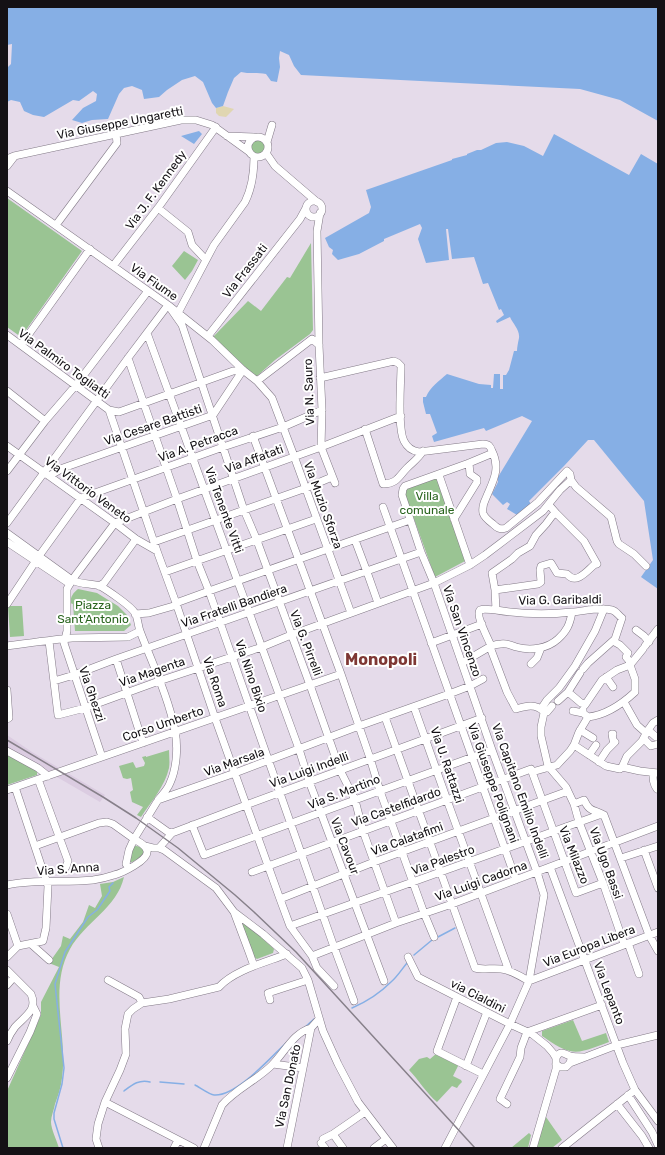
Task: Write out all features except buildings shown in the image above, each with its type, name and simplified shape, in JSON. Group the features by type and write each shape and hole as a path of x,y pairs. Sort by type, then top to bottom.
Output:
{"street":[{"name":"Via Giuseppe Ungaretti","path":"7,166 11,158 181,120 196,120 212,125 248,151"},
{"path":"254,137 248,145 248,151 254,157 261,157 266,153 268,148 267,142 272,125"},
{"name":"Via J. F. Kennedy","path":"113,266 158,208 216,127"},
{"path":"56,225 117,142 116,134"},
{"path":"227,136 260,137 265,139 267,142"},
{"path":"266,153 275,166"},
{"path":"254,157 254,173"},
{"path":"178,313 214,245 245,202 254,173 257,166 262,161 275,166 319,204 321,208 311,211"},
{"path":"302,189 317,231 319,345"},
{"name":"Via Fiume","path":"7,191 168,305 208,336 257,381 272,398 274,405"},
{"path":"311,211 312,201 317,202"},
{"path":"158,208 188,232 192,245 206,260"},
{"name":"Via Frassati","path":"208,336 300,219 311,211"},
{"path":"21,345 90,249"},
{"path":"7,470 45,421 76,385 148,291"},
{"path":"7,523 47,474 97,400 168,305"},
{"name":"Via G. Pirrelli","path":"168,305 182,325 244,510 310,685"},
{"name":"Via Tenente Vitti","path":"147,333 279,696"},
{"name":"Via Palmiro Togliatti","path":"7,335 109,410"},
{"name":"Via N. Sauro","path":"257,381 301,352 312,339 319,345 322,410 321,447"},
{"name":"Via Nino Bixio","path":"128,358 177,499 186,530 354,1001"},
{"path":"320,378 394,361 398,363 401,366 401,416 402,436 404,442 414,451 487,444 495,458 497,470 482,508 484,516 497,528 506,528 538,502 567,471 570,474 571,480 576,488 611,516 616,538 619,544 634,554 646,566"},
{"path":"109,410 119,412 233,371 244,370"},
{"name":"Via Cesare Battisti","path":"47,474 213,415 244,370"},
{"path":"7,391 45,421"},
{"name":"Via Muzio Sforza","path":"274,405 351,613"},
{"name":"Via Roma","path":"109,410 215,718 290,926 312,956 317,968 334,986"},
{"name":"Via A. Petracca","path":"81,498 253,436 283,427 322,410"},
{"name":"Via Affatati","path":"115,522 321,447 401,416"},
{"path":"365,429 383,484 388,484 398,479 418,458 422,451"},
{"path":"253,436 288,529 309,591 341,674 380,790 434,937"},
{"name":"Via Vittorio Veneto","path":"7,446 115,522 136,539 157,551"},
{"path":"154,542 276,498 334,480 321,447"},
{"path":"470,565 439,475 493,453"},
{"path":"454,519 477,479 470,474 469,463"},
{"name":"Via San Vincenzo","path":"439,475 405,486 402,495 421,552 434,583 482,718"},
{"name":"Via Magenta","path":"54,681 58,715 85,708 127,692 262,647 434,583 470,565 537,516 571,480"},
{"path":"7,604 81,498"},
{"path":"495,590 538,584 541,582 541,566 551,563 557,572 567,574 570,578 574,579 578,578 596,564 584,541 549,504"},
{"name":"Via Giuseppe Polignani","path":"383,507 516,880"},
{"path":"496,610 492,573 518,553 530,546 536,535 556,513"},
{"path":"165,572 316,519"},
{"name":"Via Fratelli Bandiera","path":"135,614 149,613 177,604 209,591 410,520"},
{"path":"71,582 115,522"},
{"path":"7,533 37,559"},
{"path":"99,586 104,583 136,539"},
{"path":"355,540 378,603"},
{"path":"7,542 37,559 71,582 99,586 130,608 135,614 140,632 167,703 175,732 176,754 174,772 170,784 158,800 134,839 129,850 126,864 128,868"},
{"name":"Via Fratelli Bandiera","path":"54,681 339,580 402,560 421,552"},
{"name":"Via Ghezzi","path":"71,582 67,589 67,631 64,644 102,757"},
{"name":"Via G. Garibaldi","path":"482,624 478,614 482,609 508,612 547,613 604,609 615,611 622,618 613,641"},
{"path":"548,766 541,736 542,711 547,700 560,688 583,653 604,609"},
{"path":"462,663 491,647 501,644 508,644 518,647 541,648 553,643 561,636 570,624 572,612"},
{"path":"431,644 482,624 505,688 516,709 527,705 547,712 552,706"},
{"path":"657,789 653,780 656,773 622,767 620,769 606,766 574,746 585,710 602,680 617,670 631,664 658,629"},
{"path":"636,630 644,636 646,645"},
{"path":"7,646 65,638 128,637 140,632"},
{"path":"49,641 54,681"},
{"path":"558,700 568,692 588,663 613,641 620,645 628,653 626,657 631,664 635,678 635,692 616,708 573,712"},
{"path":"531,664 537,658 541,648"},
{"path":"116,659 143,743"},
{"name":"Corso Umberto","path":"7,790 341,674"},
{"path":"606,677 613,687"},
{"name":"Via San Vincenzo","path":"470,686 483,679"},
{"path":"310,685 340,770 356,800 363,831 396,923"},
{"name":"Via Marsala","path":"158,800 470,686"},
{"path":"7,690 8,718"},
{"path":"568,692 581,703 585,710"},
{"name":"Via Cavour","path":"279,696 299,749 309,781 384,981"},
{"path":"624,702 637,725 646,734 652,746 658,744"},
{"name":"Via U. Rattazzi","path":"414,707 509,971"},
{"path":"385,717 474,968 501,969 509,971 529,981"},
{"name":"Via Luigi Indelli","path":"172,833 370,758 482,718"},
{"name":"Via Capitano Emilio Indelli","path":"445,1148 510,1024 529,981 544,895 482,718"},
{"path":"622,767 627,756 646,734 653,723 658,720"},
{"path":"580,730 593,738"},
{"path":"599,762 607,750 615,742 613,740 613,734"},
{"path":"646,734 658,737"},
{"path":"589,755 596,745"},
{"name":"Via Castelfidardo","path":"252,872 483,787 532,770 556,765 574,746"},
{"name":"Via S. Martino","path":"192,825 204,856 492,750"},
{"path":"7,751 38,768 48,776"},
{"name":"Via Ugo Bassi","path":"548,766 568,790 579,822 639,974"},
{"name":"Via Milazzo","path":"532,770 576,893 603,883"},
{"path":"38,779 68,861 66,867"},
{"path":"7,957 18,946 43,942 45,936 48,886 15,787"},
{"name":"Via Calatafimi","path":"280,899 374,862 568,790"},
{"path":"574,804 584,800 589,808 604,815 649,935 658,951"},
{"name":"Via Palestro","path":"290,926 553,831 599,815 604,815"},
{"path":"147,817 168,832 172,833 161,849"},
{"path":"35,846 99,823 107,822 113,824 145,846 161,849 216,888 234,912 287,954 302,968 308,980 323,1031 338,1064 358,1102 393,1148"},
{"name":"Via Luigi Cadorna","path":"312,956 366,934 452,904 658,826"},
{"path":"143,860 147,855 145,846"},
{"path":"621,858 658,846"},
{"name":"Via S. Anna","path":"7,885 47,881 93,880 114,875 161,849"},
{"path":"644,850 658,888"},
{"name":"Via Lepanto","path":"550,867 623,1063 635,1090 658,1121"},
{"path":"234,912 254,966"},
{"path":"7,914 18,946"},
{"name":"Via Europa Libera","path":"529,981 658,932"},
{"path":"30,944 49,960"},
{"path":"99,1148 96,1139 98,1124 105,1102 126,1054 125,1029 128,1014 142,1003 169,999 220,987 225,981 254,966 287,954"},
{"name":"via Cialdini","path":"408,957 418,977 532,1034 547,1046 566,1054 584,1057"},
{"path":"7,970 31,994 33,999 33,1006 30,1012 14,1028 7,1041"},
{"path":"7,985 14,977"},
{"path":"108,980 139,997 142,1003"},
{"path":"270,1000 268,994 308,980"},
{"path":"457,997 437,1051 484,1074"},
{"path":"507,1104 500,1099 520,1057 521,1048 527,1032 602,1005"},
{"path":"7,1078 30,1032 37,1014 33,1006"},
{"path":"466,1066 487,1012"},
{"name":"Via San Donato","path":"287,1148 312,1028 319,1019"},
{"name":"Via San Donato","path":"204,1148 222,1105 260,1076 273,1064 294,1038 304,1030 312,1028"},
{"path":"558,1063 568,1066 584,1057 617,1044 658,1035"},
{"name":"via Cialdini","path":"547,1046 558,1063"},
{"path":"533,1148 552,1086 559,1072 559,1054 566,1054 571,1060 570,1064"},
{"path":"273,1064 303,1068"},
{"path":"562,1148 635,1090"},
{"path":"628,1095 652,1132 658,1145"},
{"path":"105,1102 194,1148"},
{"path":"617,1104 642,1136 649,1148"},
{"path":"323,1143 333,1134 366,1112"},
{"path":"333,1134 343,1148"},
{"path":"374,1148 386,1139"},
{"path":"174,1148 178,1140"}],"shaded area":[{"path":"7,735 32,752 105,795 100,802 7,748"}],"green space":[{"path":"258,139 265,144 266,147 261,154 258,155 251,150 250,147 255,140"},
{"path":"7,198 82,251 21,337 7,327"},
{"path":"311,243 313,330 256,377 213,337 248,301 261,311 287,277 290,278"},
{"path":"184,251 198,260 185,280 172,266"},
{"name":"Villa comunale","path":"438,476 467,560 435,577 405,494 406,487"},
{"name":"Piazza Sant'Antonio","path":"78,589 97,593 118,606 127,615 131,625 124,631 75,631 73,604 70,603 72,595"},
{"path":"8,606 22,606 24,636 10,637"},
{"path":"169,750 169,766 167,775 157,794 141,817 137,815 143,807 132,802 130,792 133,790 131,778 123,778 119,766 133,762 136,768 144,766 145,763 142,757"},
{"path":"7,754 37,770 37,775 7,785"},
{"path":"133,846 138,846 145,851 140,858 130,862"},
{"path":"124,877 115,898 76,939 64,964 60,980 59,996 63,1045 62,1078 51,1122 59,1148 7,1148 7,1091 41,1015 41,1002 59,967 49,963 61,946 63,936 70,939 83,922 89,905 95,908 102,896 100,884 113,882"},
{"path":"244,922 274,949 273,953 257,959 254,957 241,923"},
{"path":"573,1020 582,1041 606,1033 609,1042 590,1049 575,1052 563,1049 542,1036 542,1031"},
{"path":"437,1053 459,1064 453,1076 462,1082 457,1088 452,1086 437,1102 429,1095 409,1070 419,1059 427,1057 430,1059"},
{"path":"546,1117 562,1140 552,1148 536,1148"},
{"path":"529,1133 531,1135 528,1148 511,1148"}],"sand":[{"path":"223,106 234,109 226,117 219,116 216,113 216,108"}],"water":[{"path":"7,7 658,7 658,121 620,100 580,89 301,75 294,66 289,55 280,51 280,67 277,82 271,81 266,74 241,72 234,78 223,106 216,108 212,103 203,82 195,76 182,80 159,97 144,99 142,90 132,86 124,88 119,94 108,119 92,120 82,123 72,120 83,108 96,101 97,94 93,91 79,101 73,100 44,117 33,115 24,111 20,102 11,100 7,102 7,68 11,64 12,44 7,45"},
{"path":"199,131 202,134 194,144 181,136"},
{"path":"554,134 629,175 641,154 658,164 658,589 641,577 653,560 644,501 594,440 588,440 529,501 531,504 517,515 507,509 510,504 507,502 503,505 492,494 498,482 498,477 532,421 522,416 486,431 484,428 434,442 432,436 437,433 430,414 426,414 423,397 426,397 432,387 447,374 479,384 491,385 491,388 493,388 494,374 500,374 500,389 503,389 503,375 506,375 509,370 514,351 517,351 519,338 517,330 510,317 497,323 496,321 504,315 501,309 499,310 488,283 483,284 474,257 452,259 448,229 446,229 449,260 426,263 418,239 422,228 420,224 384,239 384,241 359,254 338,260 332,254 333,250 329,247 325,238 369,213 371,207 366,190 467,155 477,150 481,150 496,143 507,142 524,146 543,156"}],"waterway":[{"path":"63,1148 54,1119 64,1068 55,984 65,952 88,917 97,910 110,891 109,887 113,883"},
{"path":"436,938 455,928"},
{"path":"414,955 432,940"},
{"path":"352,1008 368,1000 382,990 395,978 407,963"},
{"path":"304,1028 314,1019"},
{"path":"195,1085 212,1095 223,1094 232,1090 253,1075 286,1043"},
{"path":"124,1091 139,1082 150,1082"},
{"path":"160,1082 184,1084"}],"railway":[{"path":"7,740 136,818 178,848 235,895 296,952 475,1148"}],"district":[{"name":"Monopoli","path":"381,659"}]}
